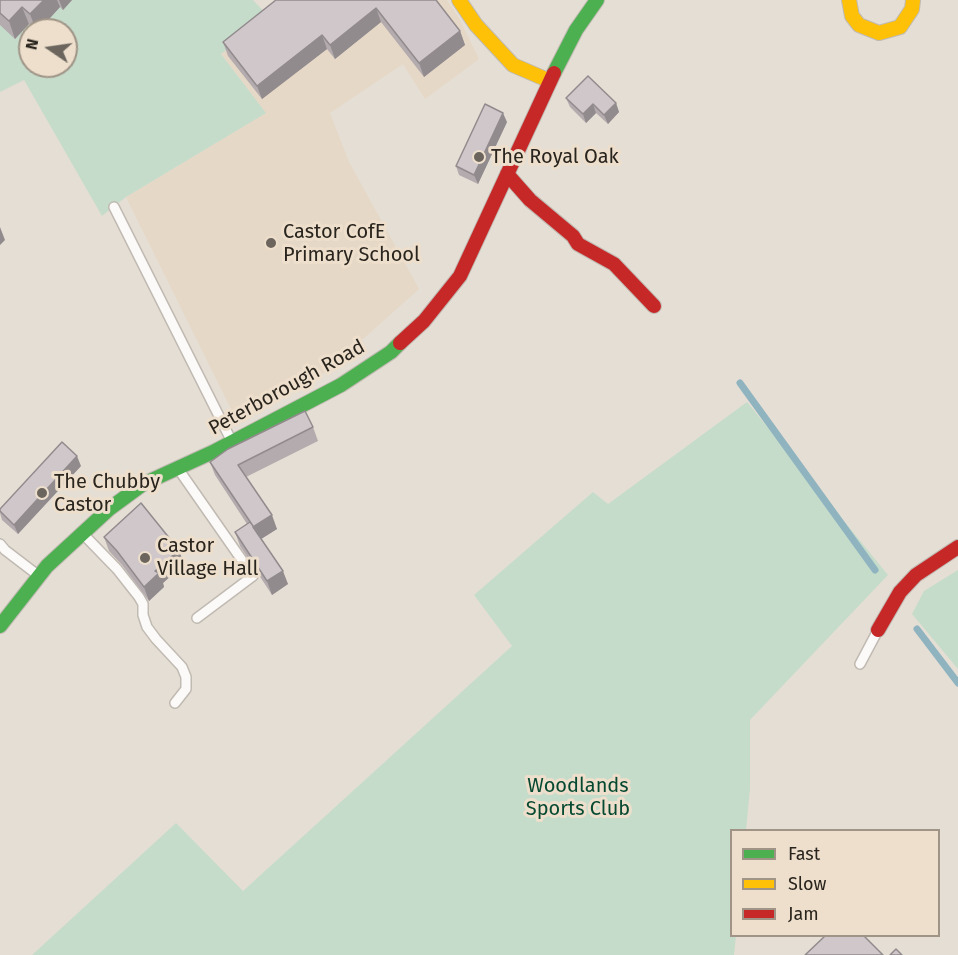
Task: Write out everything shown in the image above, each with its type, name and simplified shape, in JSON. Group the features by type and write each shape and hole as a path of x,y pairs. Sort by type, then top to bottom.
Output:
{"street":[{"path":"459,0 476,25 513,65 550,81"},
{"name":"Peterborough Road","path":"0,626 39,576 82,533 109,509 143,484 232,442 341,386 391,352 424,321 460,276 550,81 576,30 597,0"},
{"path":"849,0 852,16 859,25 879,33 900,27 912,9 913,0"},
{"path":"507,174 530,200 573,236 578,243 614,264 654,306"},
{"path":"878,630 900,592 916,575 958,547"}],"lane":[{"path":"114,207 232,442"},
{"path":"177,468 253,576 197,618"},
{"path":"82,533 117,569 139,597 143,604 143,615 147,627 182,667 186,677 186,689 175,703"},
{"path":"0,544 39,576"},
{"path":"860,664 878,630"}],"shaded area":[{"name":"Castor CofE Primary School","path":"292,0 447,0 459,18 479,59 425,99 403,64 330,113 349,162 419,289 326,372 234,415 126,197 265,113 221,54"}],"green space":[{"path":"0,0 253,0 270,18 221,54 266,113 126,197 102,216 24,80 0,92"},
{"name":"Woodlands Sports Club","path":"747,402 888,575 750,720 750,789 746,829 730,829 730,937 736,937 734,955 32,955 176,823 243,891 512,646 474,595 593,492 608,504"},
{"path":"958,570 958,669 912,614 924,591"}],"building":[{"path":"0,0 44,0 30,14 22,7 9,21 0,13"},
{"path":"276,0 436,0 460,31 419,63 376,8 330,45 322,35 257,86 223,42"},
{"path":"588,76 616,103 604,115 593,104 583,114 566,98"},
{"path":"485,104 503,113 474,175 456,166"},
{"path":"305,411 313,427 238,465 272,515 253,527 283,571 267,581 235,532 250,522 253,526 210,462 228,449"},
{"path":"62,442 77,456 14,525 0,509"},
{"name":"Castor Village Hall","path":"141,503 179,550 155,571 159,573 144,587 104,537"},
{"path":"824,937 865,937 883,955 805,955"},
{"path":"896,949 902,955 890,955"}],"waterway":[{"path":"740,383 875,570"},
{"path":"917,629 958,683"}],"traffic: fast":[{"path":"554,73 576,30 597,0"},
{"path":"0,626 47,566 109,509 143,484 215,451 341,385 391,352 400,343"}],"traffic: slow":[{"path":"459,0 476,25 513,65 550,81"},
{"path":"849,0 852,16 859,25 879,33 900,27 912,9 913,0"}],"traffic: jam":[{"path":"400,343 424,321 460,276 554,73"},
{"path":"507,174 530,200 573,236 578,244 614,264 654,306"},
{"path":"878,630 900,592 916,575 958,547"}],"place":[{"name":"The Royal Oak","path":"479,157"},
{"name":"Castor CofE Primary School","path":"271,243"},
{"name":"The Chubby Castor","path":"42,493"},
{"name":"Castor Village Hall","path":"145,558"}]}
